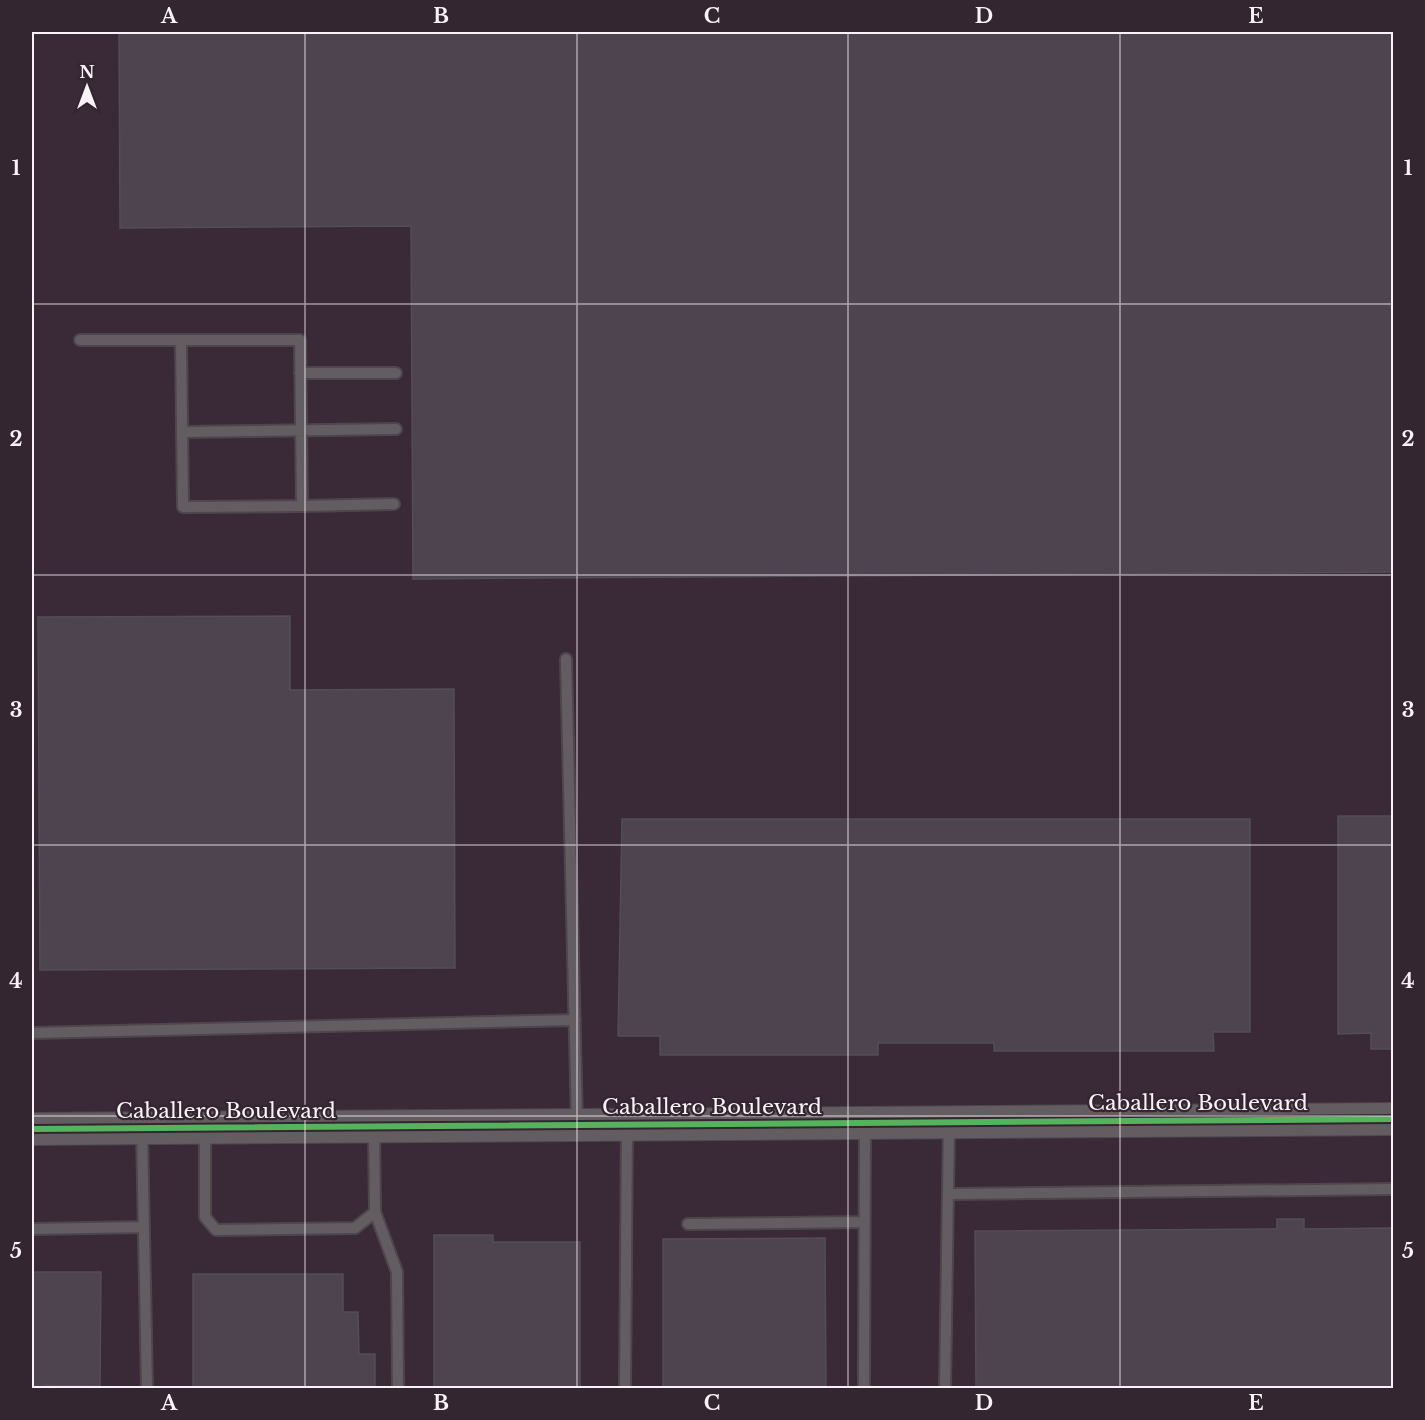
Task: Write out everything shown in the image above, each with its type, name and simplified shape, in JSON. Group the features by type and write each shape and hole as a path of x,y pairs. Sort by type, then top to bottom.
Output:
{"street":[{"name":"Caballero Boulevard","path":"32,1129 1394,1119"}],"lane":[{"path":"80,340 300,340 302,506"},
{"path":"181,341 183,507 394,504"},
{"path":"300,373 396,373"},
{"path":"182,432 396,429"},
{"path":"566,659 577,1124"},
{"path":"32,1033 575,1020"},
{"path":"945,1389 949,1121"},
{"path":"864,1389 865,1122"},
{"path":"625,1389 627,1124"},
{"path":"374,1126 375,1212 397,1272 398,1389"},
{"path":"205,1127 205,1217 216,1230 355,1228 375,1212"},
{"path":"142,1128 147,1389"},
{"path":"949,1194 1394,1189"},
{"path":"688,1224 863,1222"},
{"path":"32,1229 144,1227"}],"shaded area":[{"path":"32,32 1393,32 1393,1388 32,1388"}],"building":[{"path":"119,32 1394,32 1394,572 413,579 411,226 120,228"},
{"path":"290,616 290,690 454,689 455,968 40,970 38,617"},
{"path":"1338,816 1394,816 1394,1049 1371,1049 1371,1033 1338,1034"},
{"path":"622,819 1250,819 1250,1032 1213,1032 1214,1051 994,1051 994,1043 878,1043 878,1055 660,1055 660,1036 618,1036"},
{"path":"1277,1219 1304,1219 1304,1229 1394,1228 1394,1388 976,1388 975,1231 1277,1229"},
{"path":"434,1235 493,1235 493,1242 580,1242 580,1388 434,1388"},
{"path":"825,1238 826,1388 663,1388 663,1239"},
{"path":"32,1272 101,1272 100,1386 44,1385 44,1388 32,1388"},
{"path":"193,1274 343,1274 343,1312 358,1312 359,1354 375,1354 375,1388 193,1388"}],"cycle path":[{"path":"32,1129 1394,1119"}]}
